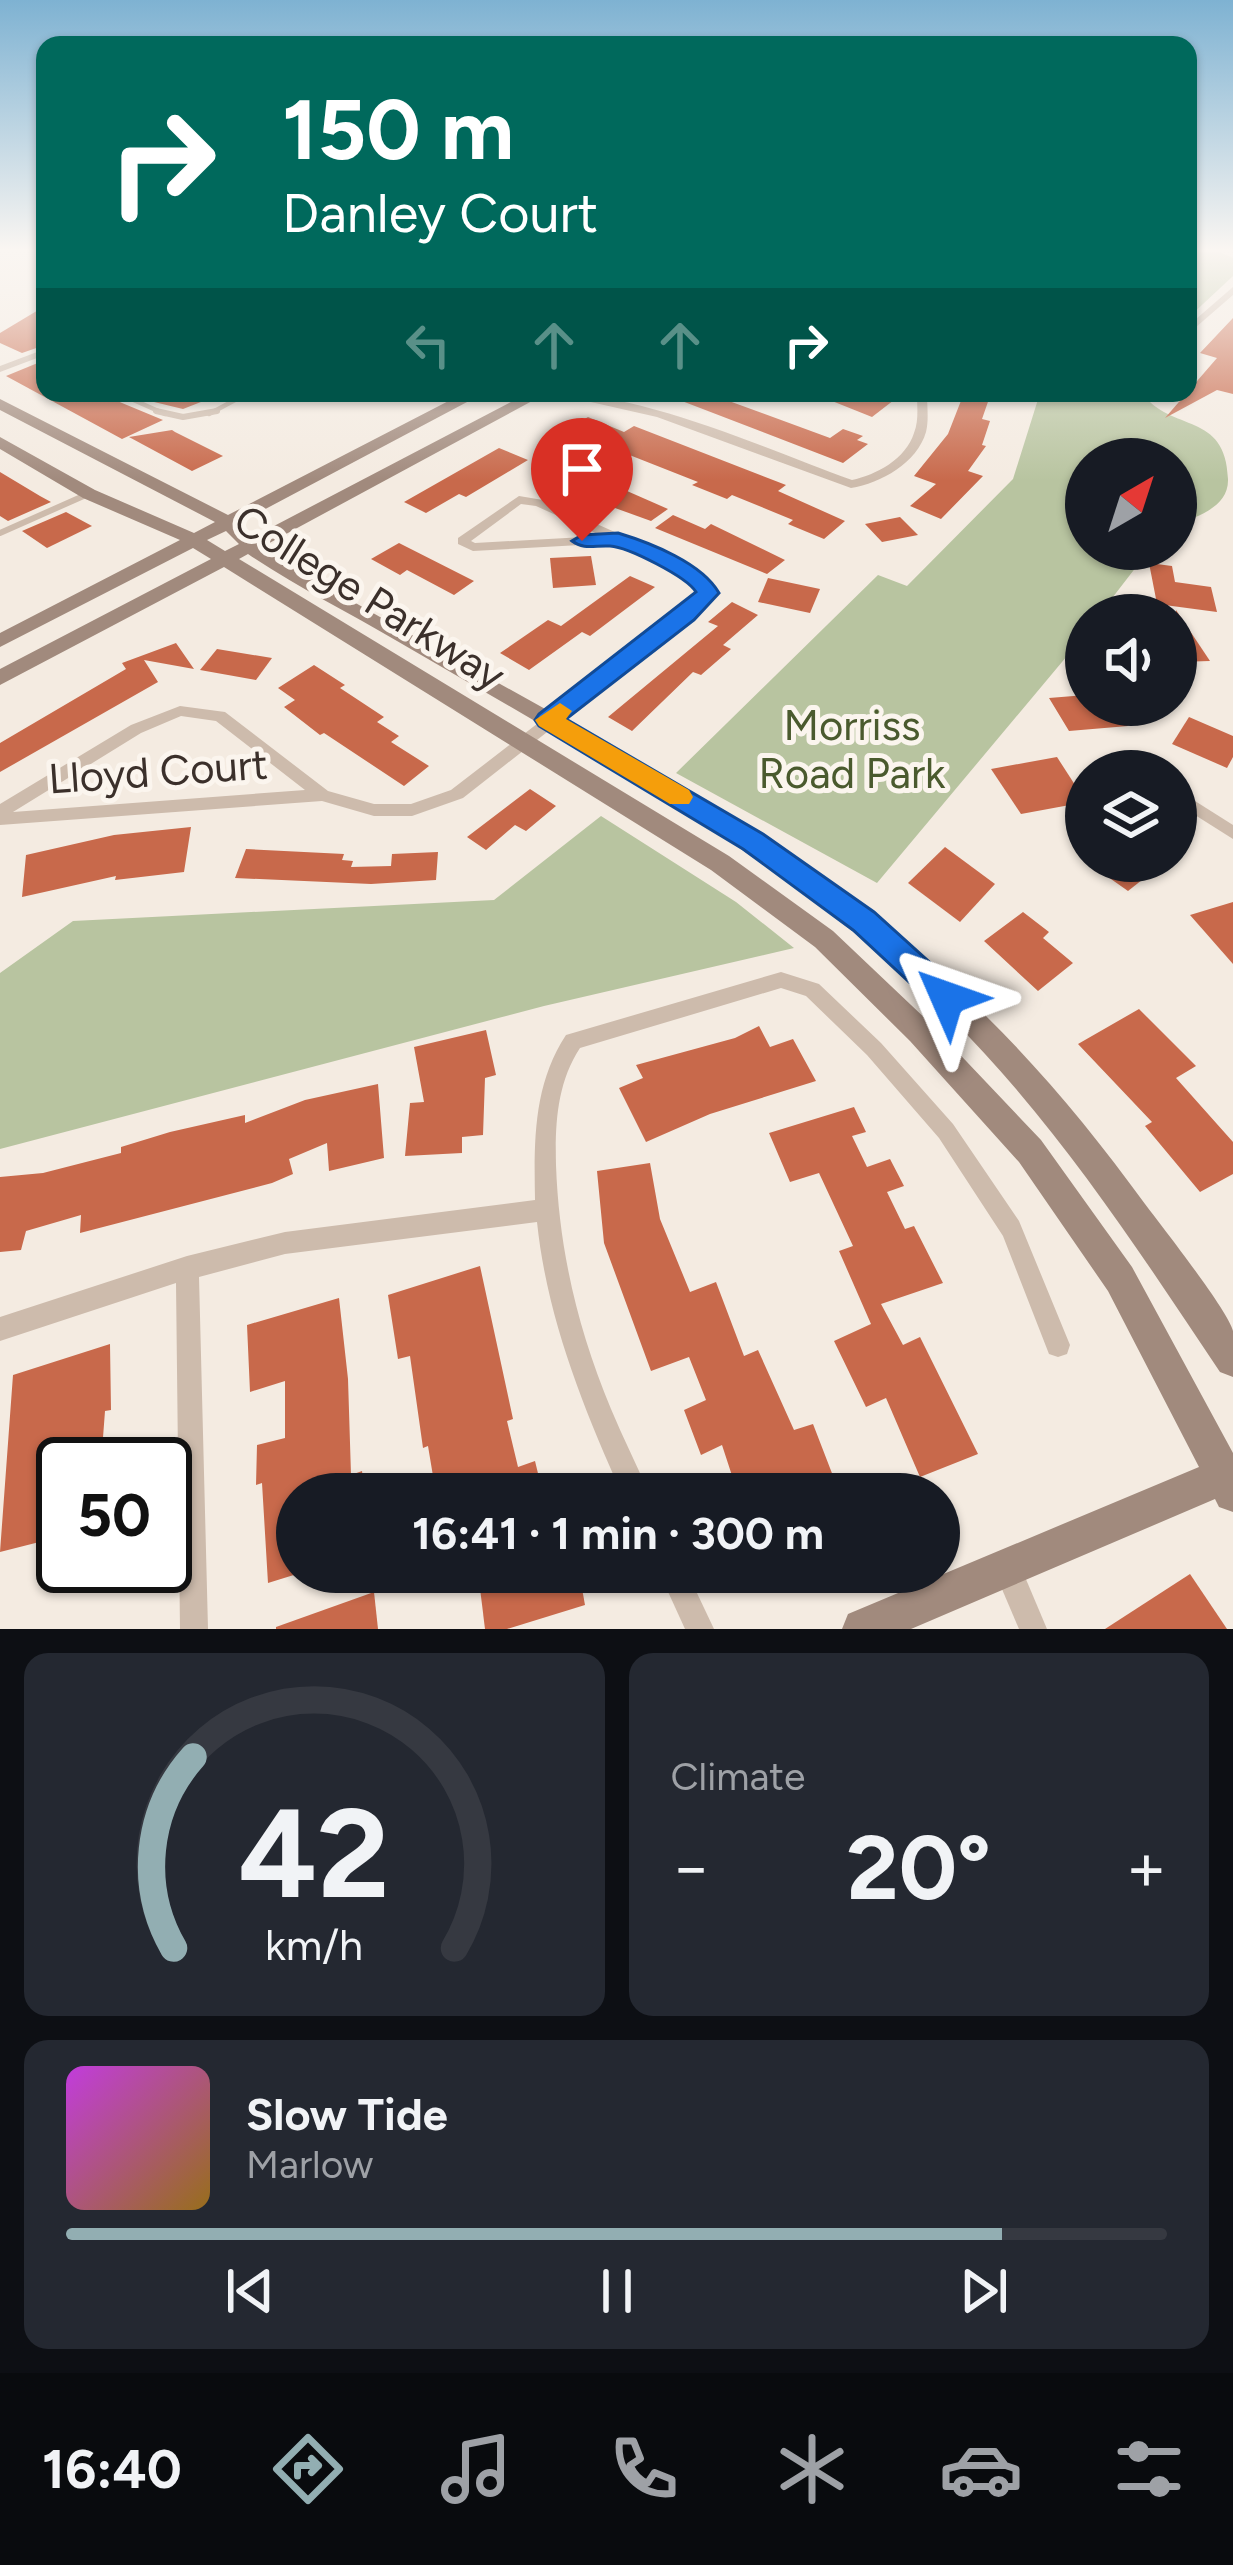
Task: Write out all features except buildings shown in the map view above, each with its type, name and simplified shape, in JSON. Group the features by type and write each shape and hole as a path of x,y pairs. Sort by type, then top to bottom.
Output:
{"main road":[{"path":"0,641 459,402"},
{"path":"0,678 522,402"},
{"name":"College Parkway","path":"0,404 227,522 252,546 535,731 824,938 920,1031 1030,1151 1120,1279 1230,1480"},
{"name":"College Parkway","path":"0,442 89,494 192,540 535,731 753,842 863,921 980,1028 1112,1184 1233,1359"},
{"path":"863,1629 1230,1480"}],"street":[{"path":"0,369 36,357"},
{"path":"599,402 660,415 835,481 865,483 882,474 920,436 920,402"},
{"path":"519,500 539,503 618,539 473,547 461,541 519,500"},
{"name":"Lloyd Court","path":"0,816 322,795 374,809 412,810 457,794 686,616 708,593 701,581 618,539"},
{"name":"Lloyd Court","path":"0,816 136,729 180,711 220,716 322,795"},
{"path":"1197,809 1233,833"},
{"path":"626,1473 599,1416 561,1310 544,1210 545,1132 556,1063 573,1041 781,980 812,990 874,1049 946,1131 1011,1229 1058,1345"},
{"path":"0,1330 187,1268 285,1244 544,1210"},
{"path":"187,1268 194,1629"},
{"path":"1007,1568 1033,1629"},
{"path":"683,1593 700,1629"}],"lane":[{"path":"138,402 176,419 194,419 236,402"},
{"path":"0,533 89,494"}],"green space":[{"name":"Morriss Road Park","path":"1037,402 1151,402 1208,432 1225,457 1227,489 1218,503 1197,516 1197,438 1065,438 1065,570 1134,570 1115,594 1065,594 1065,657 877,883 676,773 878,575 907,586 1013,479"},
{"name":"Morriss Road Park","path":"601,816 736,902 794,948 544,1006 0,1149 0,973 73,921 494,900"}],"slow traffic":[{"path":"560,711 548,720 680,797"}],"route":[{"path":"582,541 618,539 701,581 708,593 686,616 548,720 753,842 863,921 947,998"}]}
